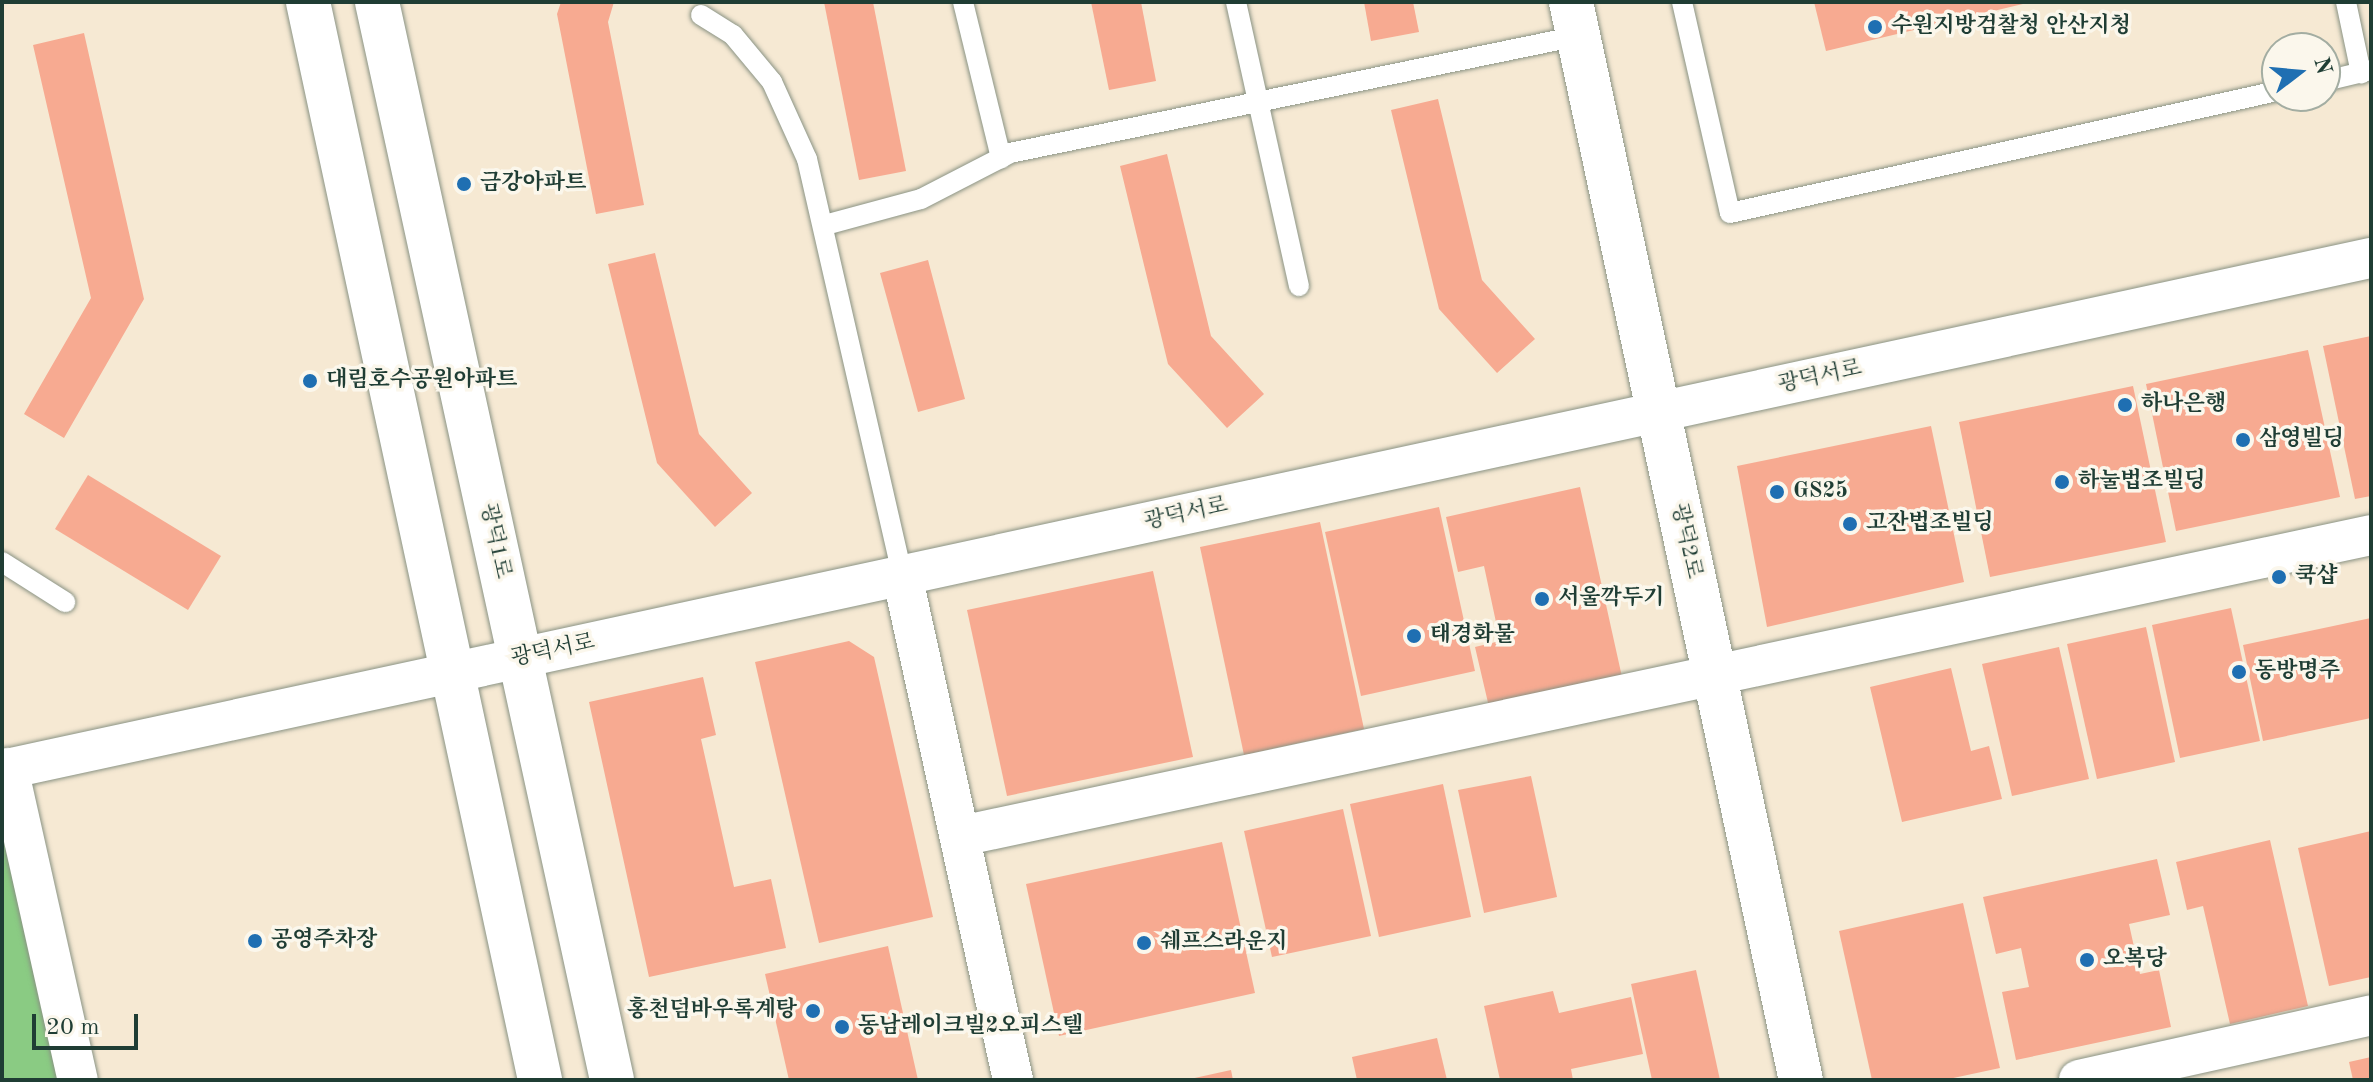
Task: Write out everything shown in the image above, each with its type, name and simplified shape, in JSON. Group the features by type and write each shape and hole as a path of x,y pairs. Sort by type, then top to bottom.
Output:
{"street":[{"path":"308,2 540,1080"},
{"name":"광덕1로","path":"377,2 612,1080"},
{"name":"광덕2로","path":"1575,19 1801,1080"},
{"name":"광덕서로","path":"5,769 2371,258"},
{"path":"961,836 2371,535"},
{"path":"902,575 1013,1080"},
{"path":"5,769 78,1080"},
{"path":"2079,1080 2371,1015"}],"lane":[{"path":"963,2 1001,158"},
{"path":"1236,2 1299,286"},
{"path":"1682,2 1730,213 2261,95"},
{"path":"2341,77 2366,72 2346,2"},
{"path":"701,15 733,35 772,82 807,159 825,225 902,575"},
{"path":"825,225 921,199 1001,158 1258,101 1575,19"},
{"path":"2,562 65,602"}],"green space":[{"path":"2,809 69,1080 2,1080"}],"building":[{"path":"561,2 614,2 608,22 644,205 596,214 557,14"},
{"path":"824,2 873,2 906,171 859,180"},
{"path":"1091,2 1141,2 1156,81 1109,90"},
{"path":"1364,2 1413,2 1419,32 1371,41"},
{"name":"수원지방검찰청 안산지청","path":"1814,2 2027,2 2027,3 1826,51"},
{"path":"84,33 144,299 64,438 24,414 91,298 33,45"},
{"path":"1438,99 1482,280 1535,339 1497,373 1439,309 1391,110"},
{"path":"1167,154 1211,336 1264,394 1227,428 1168,364 1120,166"},
{"path":"655,253 699,434 752,493 715,527 657,463 608,264"},
{"path":"928,260 965,399 918,412 880,273"},
{"path":"2371,336 2371,496 2355,499 2323,346"},
{"name":"삼영빌딩","path":"2308,350 2340,497 2176,531 2146,384"},
{"name":"하눌법조빌딩","path":"2133,386 2166,542 1990,577 1959,422"},
{"name":"고잔법조빌딩","path":"1931,426 1964,582 1767,627 1737,466"},
{"path":"88,475 221,556 188,610 55,529"},
{"path":"1580,487 1622,677 1489,707 1475,647 1500,641 1484,566 1458,572 1446,517"},
{"path":"1439,507 1475,671 1361,696 1325,532"},
{"path":"1320,522 1364,729 1244,755 1200,547"},
{"path":"1153,571 1193,757 1007,796 967,610"},
{"path":"2231,608 2260,741 2180,758 2152,625"},
{"path":"2371,618 2371,718 2263,741 2243,645"},
{"path":"2146,627 2175,762 2097,779 2067,644"},
{"path":"849,641 874,657 933,917 819,943 755,662"},
{"path":"2059,647 2089,779 2012,796 1982,664"},
{"path":"1951,668 1971,751 1989,746 2002,799 1902,822 1870,687"},
{"path":"703,677 716,735 701,739 734,887 771,879 786,948 649,977 589,702"},
{"path":"1531,776 1557,897 1484,913 1458,790"},
{"path":"1443,784 1471,917 1379,937 1350,804"},
{"path":"1343,809 1371,936 1272,957 1244,831"},
{"path":"2371,831 2371,977 2329,986 2298,848"},
{"path":"2270,840 2308,1006 2230,1024 2203,906 2187,910 2176,862"},
{"path":"1222,842 1255,993 1059,1036 1026,884"},
{"path":"2157,859 2170,915 2129,924 2140,974 2159,970 2171,1027 2016,1060 2002,992 2029,987 2021,948 1996,954 1983,897"},
{"path":"1963,903 2000,1068 1944,1080 1872,1080 1839,931"},
{"name":"동남레이크빌2오피스텔","path":"888,946 918,1080 789,1080 765,974"},
{"path":"1696,970 1720,1080 1652,1080 1631,984"},
{"path":"1553,991 1559,1013 1631,997 1643,1054 1571,1069 1573,1080 1500,1080 1484,1006"},
{"path":"1437,1038 1447,1080 1357,1080 1352,1057"},
{"path":"2371,1057 2371,1080 2353,1080 2349,1062"},
{"path":"1231,1070 1233,1080 1190,1080 1190,1079"}],"place":[{"name":"수원지방검찰청 안산지청","path":"1875,27"},
{"name":"금강아파트","path":"464,184"},
{"name":"대림호수공원아파트","path":"310,381"},
{"name":"하나은행","path":"2125,405"},
{"name":"삼영빌딩","path":"2243,440"},
{"name":"하눌법조빌딩","path":"2062,482"},
{"name":"GS25","path":"1777,492"},
{"name":"고잔법조빌딩","path":"1850,524"},
{"name":"쿡샵","path":"2279,577"},
{"name":"서울깍두기","path":"1542,599"},
{"name":"태경화물","path":"1414,636"},
{"name":"동방명주","path":"2239,672"},
{"name":"공영주차장","path":"255,941"},
{"name":"쉐프스라운지","path":"1144,943"},
{"name":"오복당","path":"2087,960"},
{"name":"홍천덤바우록계탕","path":"813,1011"},
{"name":"동남레이크빌2오피스텔","path":"842,1027"}]}
